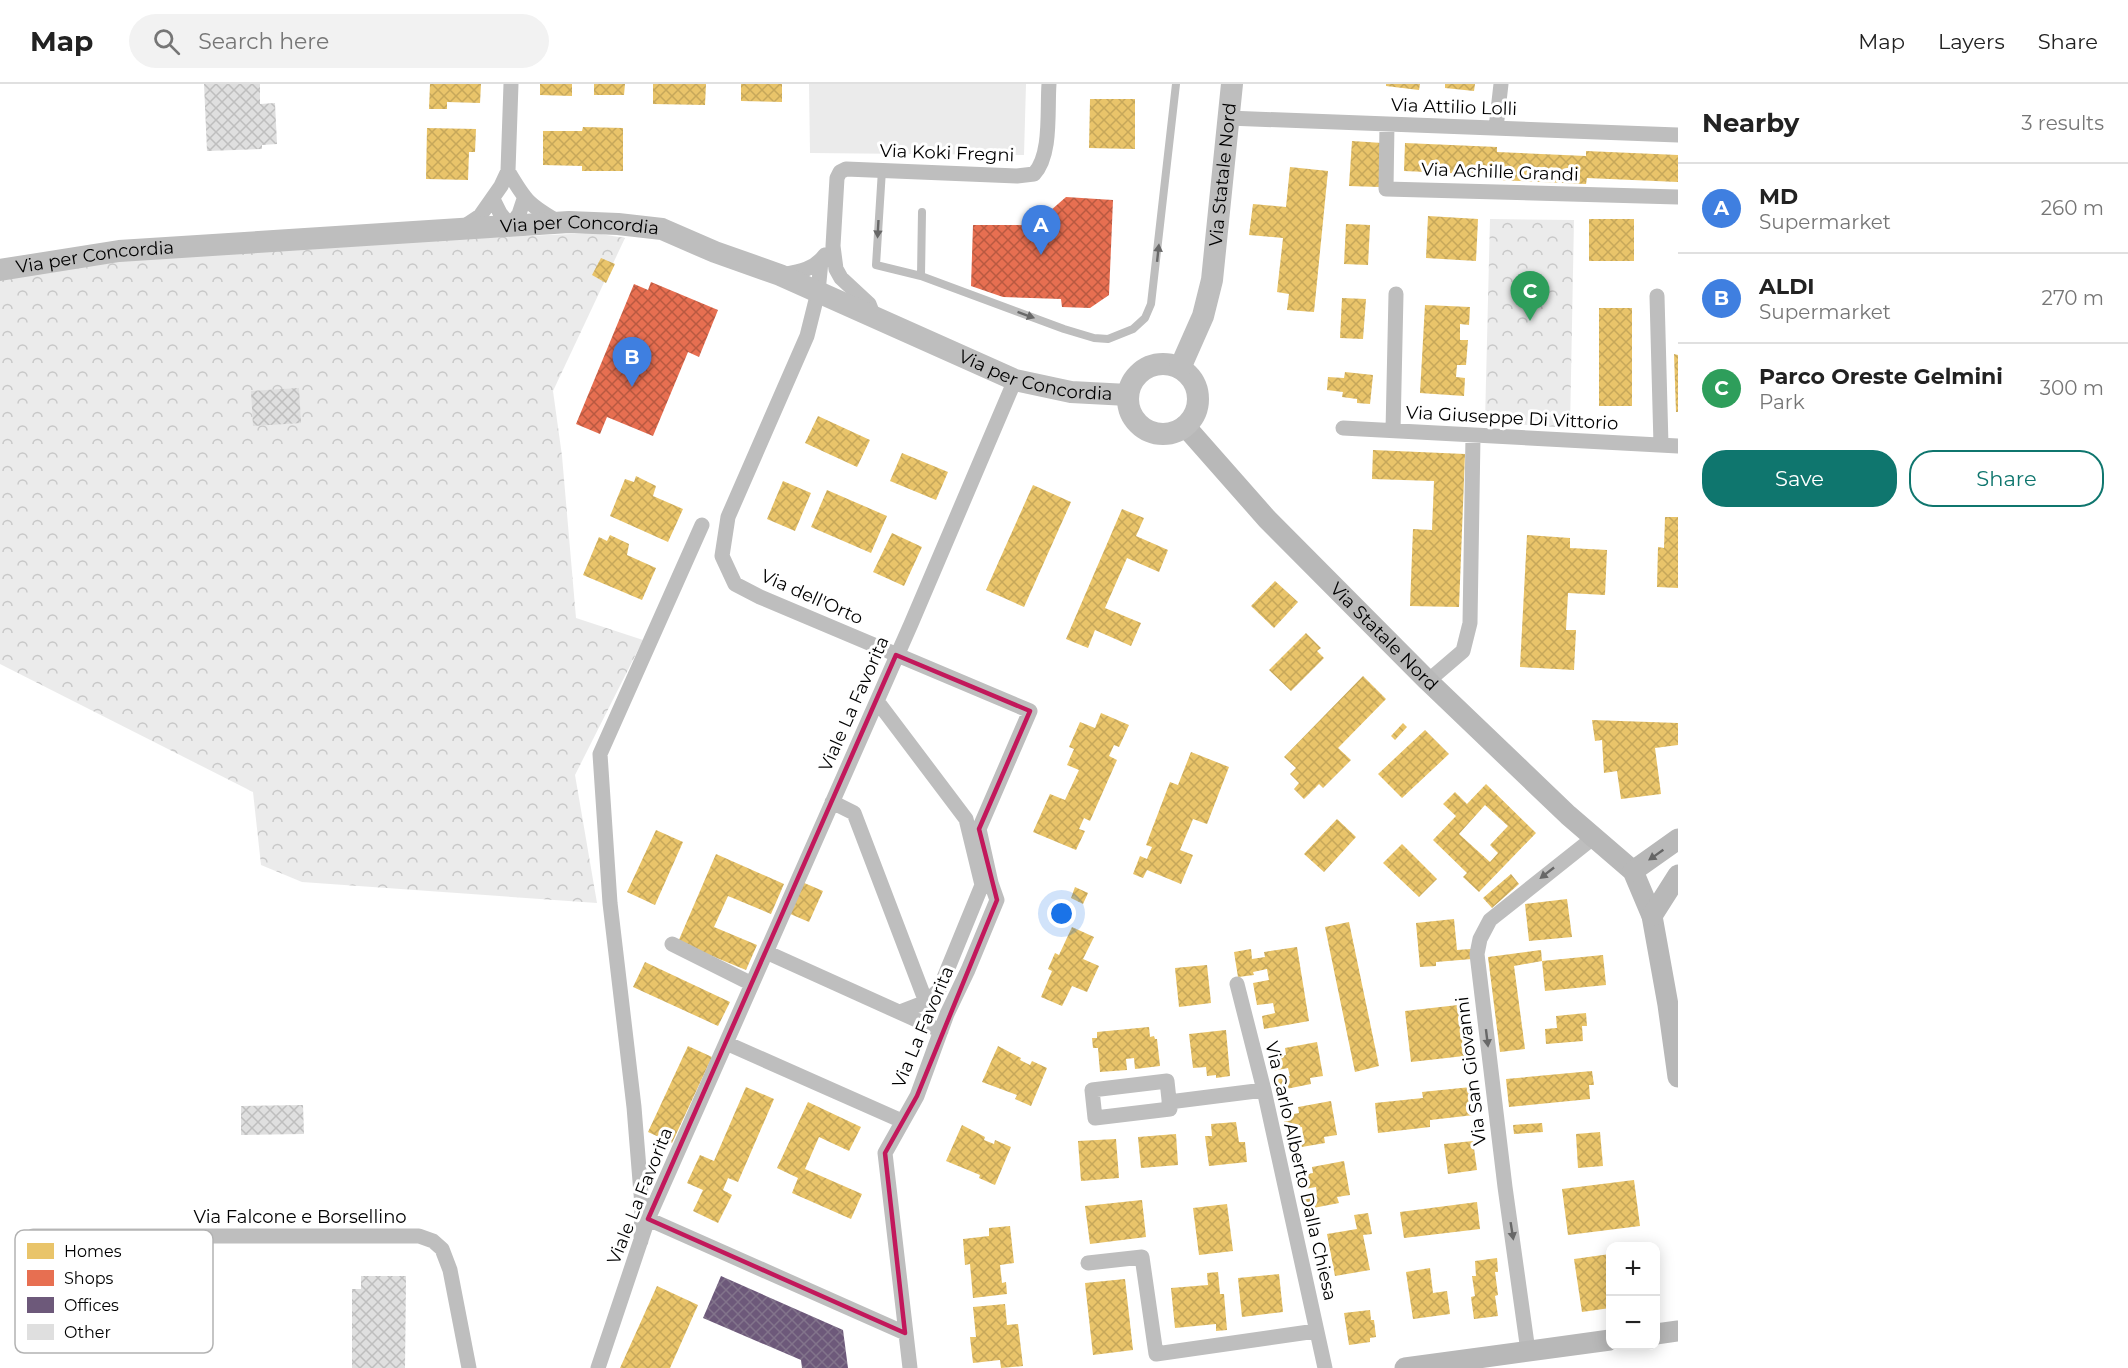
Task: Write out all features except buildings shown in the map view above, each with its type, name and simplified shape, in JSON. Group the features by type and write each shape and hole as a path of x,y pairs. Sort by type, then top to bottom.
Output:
{"main road":[{"name":"Via Statale Nord","path":"1180,368 1203,316 1212,280 1232,84"},
{"name":"Via per Concordia","path":"0,270 119,251 462,228 560,223 618,224 662,229 715,252 780,275 1015,380 1071,392 1128,395"},
{"path":"1158,364 1169,364 1180,368 1194,382 1198,400 1192,419 1175,432 1163,434 1152,432 1141,426 1133,417 1129,407 1128,395 1131,384 1138,374 1158,364"},
{"name":"Via Statale Nord","path":"1185,426 1267,519 1428,681 1593,838 1634,871"},
{"path":"1678,839 1634,871 1652,916 1678,1077"},
{"path":"1652,916 1678,875"},
{"path":"1660,1333 1678,1331"},
{"path":"1405,1368 1606,1341"}],"street":[{"path":"462,228 480,216 493,199 508,171 511,84"},
{"name":"Via Koki Fregni","path":"836,269 833,246 837,178 840,171 846,169 882,170 1017,176 1034,174 1042,166 1045,152 1049,84"},
{"path":"1496,128 1501,84"},
{"name":"Via Attilio Lolli","path":"1228,118 1678,135"},
{"name":"Via Achille Grandi","path":"1387,124 1386,189 1678,197"},
{"path":"508,171 524,199 534,208 560,223"},
{"path":"493,199 510,226 519,214 524,199"},
{"path":"780,275 804,271 821,261 833,246"},
{"name":"Via dell'Orto","path":"821,261 818,292 807,336 728,517 723,556 735,584 760,597 1030,711"},
{"path":"818,292 836,269 842,278 869,303 874,316"},
{"path":"1393,431 1396,294"},
{"path":"1657,296 1661,446"},
{"name":"Viale La Favorita","path":"598,1368 648,1219 877,701 1015,380"},
{"name":"Via Giuseppe Di Vittorio","path":"1343,428 1678,446"},
{"path":"1428,681 1463,651 1470,623 1473,436"},
{"path":"641,1241 642,1206 634,1107 610,903 600,754 702,525"},
{"path":"877,701 966,819 982,885 939,990 926,1002 900,1012"},
{"name":"Via La Favorita","path":"910,1368 885,1153 917,1096 941,1031 997,900 979,829 1030,711"},
{"path":"832,802 854,813 926,1002"},
{"name":"Via San Giovanni","path":"1528,1351 1505,1187 1477,954 1480,939 1490,920 1593,838"},
{"path":"672,944 752,984"},
{"path":"766,952 941,1031"},
{"name":"Via Carlo Alberto Dalla Chiesa","path":"1237,984 1264,1090 1325,1368"},
{"path":"726,1043 902,1121"},
{"path":"1167,1081 1169,1102 1170,1109 1095,1118 1092,1090 1167,1081"},
{"path":"1169,1102 1264,1090"},
{"path":"648,1219 905,1333"},
{"name":"Via Falcone e Borsellino","path":"213,1236 419,1236 433,1241 442,1249 450,1270 469,1368"},
{"path":"1088,1263 1142,1257 1156,1354 1316,1331"}],"lane":[{"path":"882,170 876,265 921,276 1064,329 1094,338 1108,339 1133,329 1145,318 1151,304 1176,84"},
{"path":"921,276 922,212"}],"highlighted area":[{"path":"896,655 1030,711 979,829 997,900 917,1096 885,1153 905,1333 648,1219"}],"green space":[{"path":"809,84 1026,84 1024,155 810,153"},
{"path":"1490,219 1574,220 1570,428 1485,422"},
{"path":"594,233 625,238 553,391 562,456 576,618 643,640 575,775 597,903 302,882 261,865 253,792 0,664 0,278 129,258"}],"place":[{"name":"MD","path":"1041,255"},
{"name":"Parco Oreste Gelmini","path":"1530,321"},
{"name":"ALDI","path":"632,387"}]}
